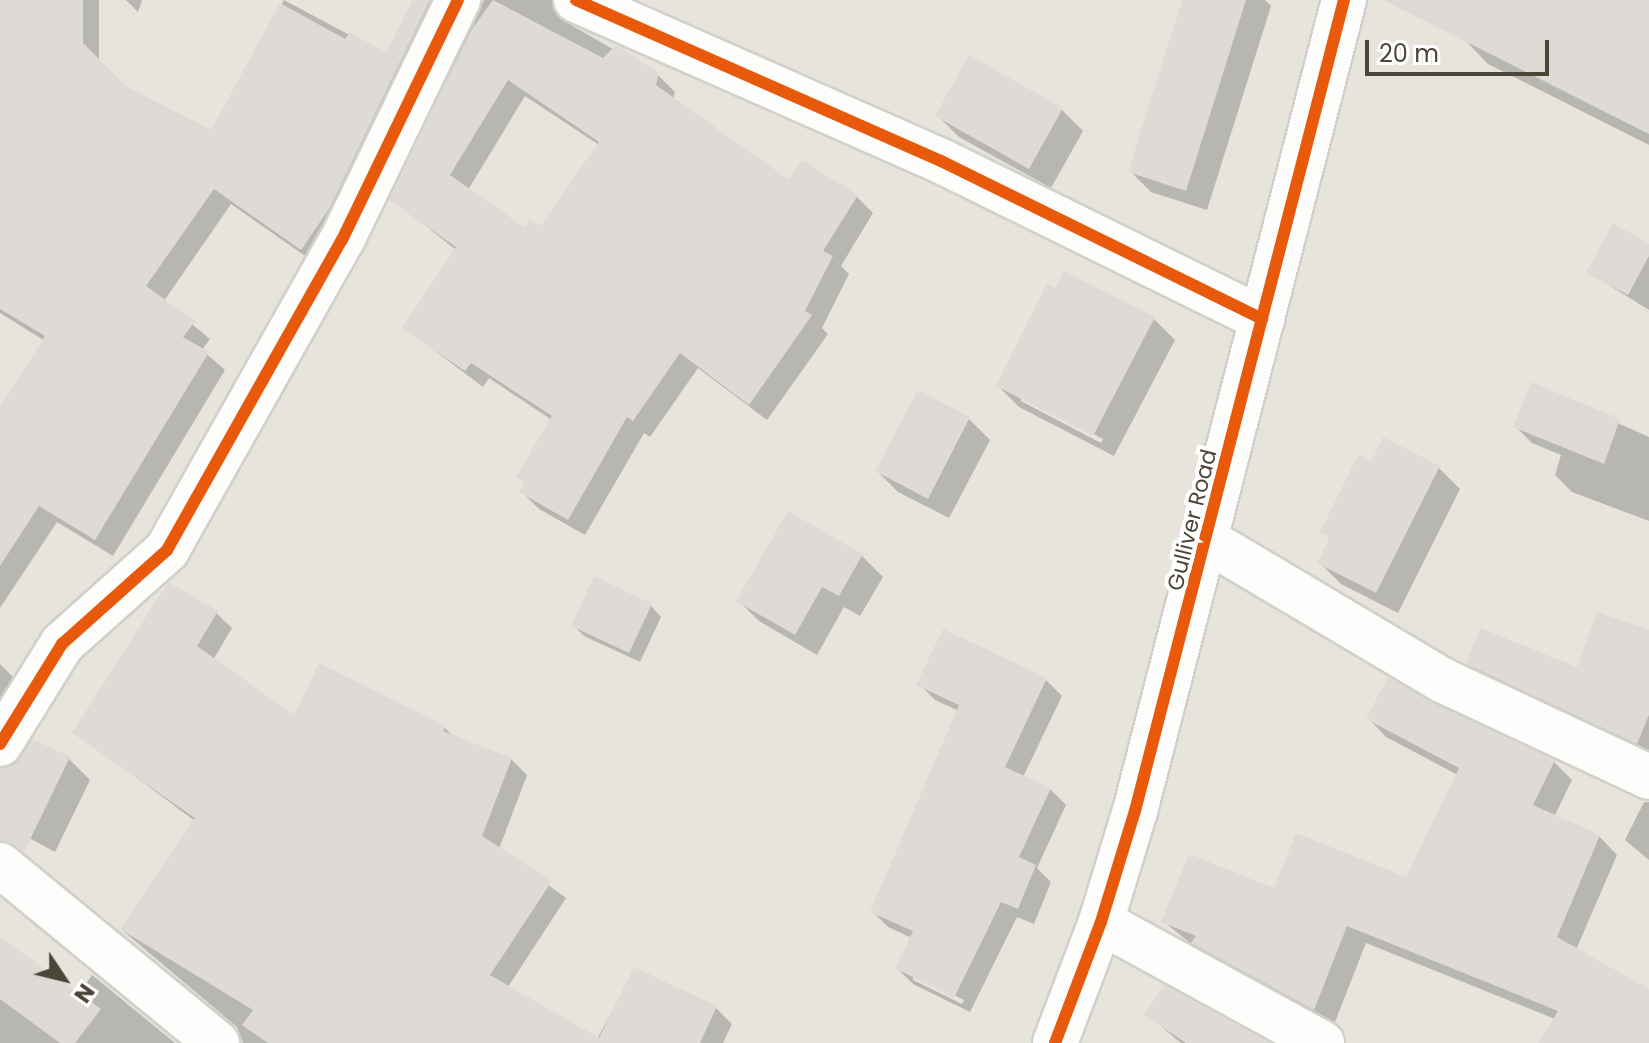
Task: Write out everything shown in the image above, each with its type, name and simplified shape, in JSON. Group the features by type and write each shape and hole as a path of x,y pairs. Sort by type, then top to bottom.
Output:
{"street":[{"path":"0,744 62,644 167,550 342,240 458,0"},
{"path":"576,0 941,161 1262,319"},
{"name":"Gulliver Road","path":"1055,1043 1101,922 1208,541 1344,0"},
{"path":"1208,541 1444,681 1649,777"},
{"path":"0,865 217,1043"},
{"path":"1101,922 1322,1043"}],"shaded area":[{"path":"0,0 1649,0 1649,1043 0,1043"}],"building":[{"path":"0,0 83,0 83,43 126,86 211,130 280,3 345,39 350,32 386,53 413,0 430,0 329,209 301,250 214,189 146,286 195,321 183,337 209,352 95,540 39,506 0,566 0,407 45,336 0,309"},
{"path":"493,0 603,58 616,45 659,73 656,85 789,180 802,160 858,195 823,251 833,256 805,311 812,315 749,405 680,353 633,421 627,417 568,520 519,492 525,482 516,477 552,416 471,363 465,371 402,328 456,247 389,200 472,29","holes":["508,80 599,142 540,226 530,219 524,227 450,175"]},
{"path":"1182,0 1246,0 1186,191 1128,172"},
{"path":"1383,0 1649,0 1649,134"},
{"path":"969,55 1063,108 1029,169 935,116"},
{"path":"1613,223 1649,244 1649,256 1628,295 1586,273"},
{"path":"1064,271 1155,317 1093,436 996,386 1047,284 1055,288"},
{"path":"1531,382 1620,419 1604,464 1513,427"},
{"path":"918,390 970,417 928,499 875,471"},
{"path":"1383,437 1440,466 1376,593 1317,563 1330,538 1320,532 1358,455 1371,462"},
{"path":"788,511 863,554 839,596 822,587 795,635 736,601"},
{"path":"594,576 652,604 629,653 571,626"},
{"path":"168,582 218,611 197,646 294,715 319,663 446,726 443,731 512,758 482,836 552,881 490,975 599,1038 634,967 717,1006 700,1043 268,1043 242,1025 253,1010 120,929 195,818 72,733"},
{"path":"1597,612 1649,630 1649,715 1637,744 1466,664 1480,628 1577,667"},
{"path":"943,629 1047,678 1005,767 1051,788 1019,857 1036,865 1018,909 1001,902 954,998 895,968 913,931 870,912 959,705 916,685"},
{"path":"1388,677 1555,760 1533,805 1600,835 1557,937 1649,989 1649,1043 1538,1043 1558,1011 1347,926 1314,1010 1191,943 1196,936 1161,922 1189,854 1274,888 1296,833 1406,877 1459,768 1366,719"},
{"path":"33,739 70,757 24,852 0,841 0,769 12,766"},
{"path":"0,937 101,1009 75,1043 60,1043 0,999"},
{"path":"1164,985 1270,1043 1186,1043 1144,1015"}],"cycle path":[{"path":"0,744 62,644 167,550 342,240 458,0"},
{"path":"576,0 941,161 1262,319"},
{"path":"1055,1043 1101,922 1135,811 1344,0"}]}
